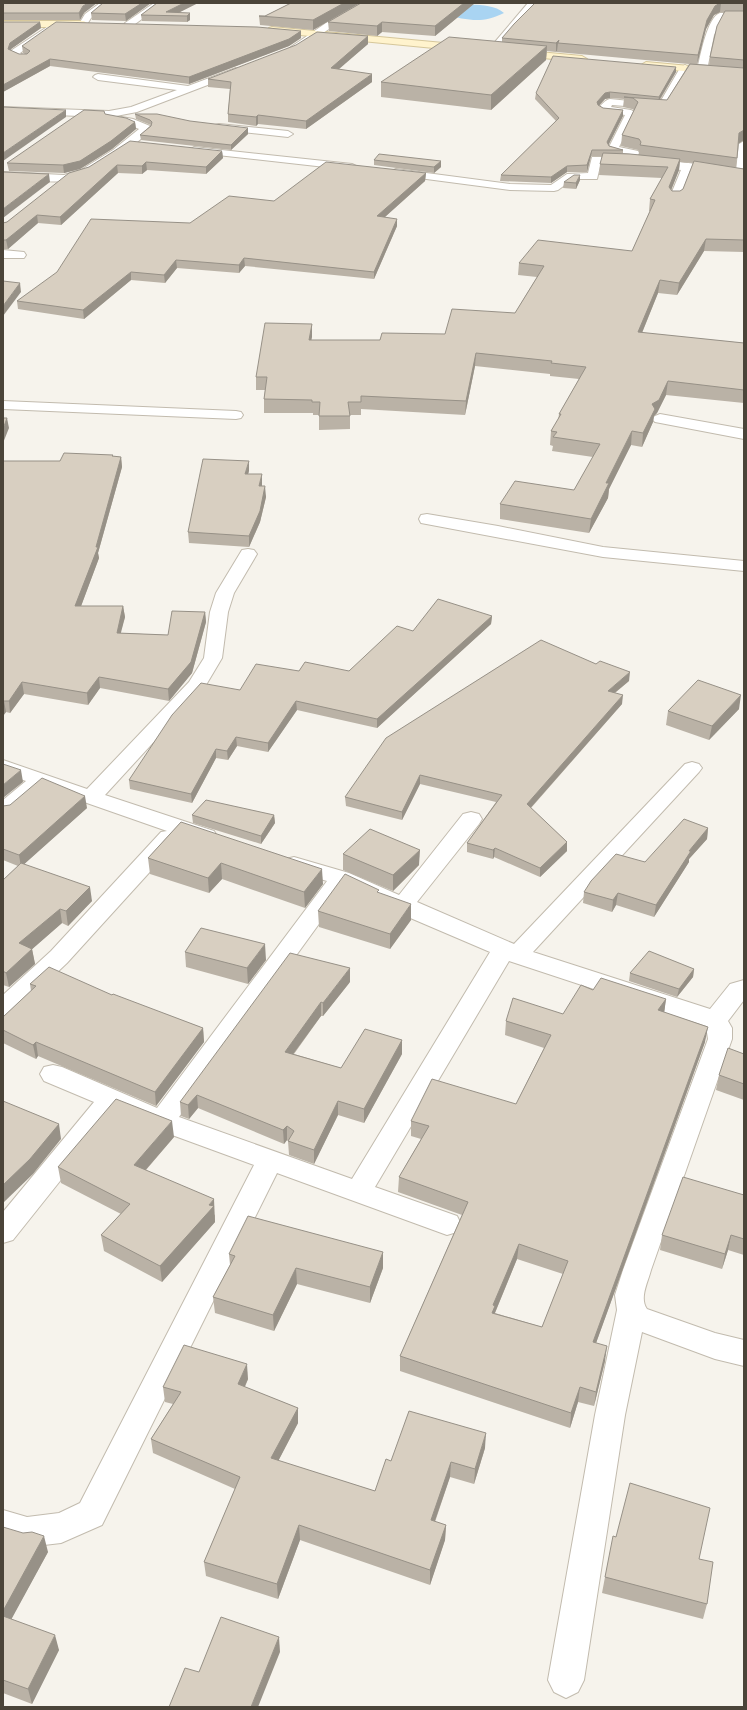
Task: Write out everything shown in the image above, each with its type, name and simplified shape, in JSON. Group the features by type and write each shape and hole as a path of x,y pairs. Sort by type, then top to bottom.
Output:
{"street":[{"path":"3,24 86,24 88,16 105,3"},
{"path":"144,25 125,25 160,3"},
{"path":"286,52 316,35 329,25 369,3"},
{"path":"485,50 532,3"},
{"path":"702,70 710,35 720,16 744,16"},
{"path":"24,58 15,55 15,52 55,24"},
{"path":"265,30 588,59"},
{"path":"633,64 744,74"},
{"path":"3,110 109,114 133,110 242,68"},
{"path":"629,160 634,153 613,149 631,113 603,109 610,102 662,107 685,68"},
{"path":"98,77 189,88"},
{"path":"133,110 153,115"},
{"path":"3,175 65,178 85,172 117,152 146,128 129,121 88,114 70,122"},
{"path":"210,126 288,134"},
{"path":"127,143 142,145"},
{"path":"386,171 510,187 554,188 571,176 593,177 596,159 629,160 688,166 744,175 744,144"},
{"path":"180,149 363,168"},
{"path":"675,198 688,166"},
{"path":"53,187 65,178"},
{"path":"3,254 20,255"},
{"path":"3,405 236,415"},
{"path":"660,419 744,434"},
{"path":"428,519 603,552 744,566"},
{"path":"91,797 196,684 213,658 219,612 225,593 248,554"},
{"path":"3,766 230,844"},
{"path":"358,1192 510,953 692,768"},
{"path":"3,811 41,780"},
{"path":"402,906 471,819"},
{"path":"3,1009 59,957 178,827"},
{"path":"274,858 341,878 510,953 623,988 715,1020 720,1028 720,1039 637,1270 628,1301 631,1311 637,1318 715,1346 744,1353"},
{"path":"162,1121 341,878"},
{"path":"715,1020 739,990 744,988"},
{"path":"53,1074 162,1121 447,1224"},
{"path":"3,1232 111,1099"},
{"path":"3,1525 27,1532 61,1528 91,1514 270,1160"},
{"path":"566,1680 610,1415 631,1311"}],"water":[{"path":"457,5 488,6 504,13 496,17 481,20 443,15"}],"building":[{"path":"3,3 88,3 83,6 79,13 3,13"},
{"path":"103,3 142,3 125,14 91,13"},
{"path":"157,3 184,3 166,12 190,13 187,16 141,15"},
{"path":"291,3 344,3 313,20 259,16 265,16"},
{"path":"361,3 464,3 435,26 382,22 377,26 328,22"},
{"path":"535,3 720,3 715,6 707,20 698,55 558,43 559,40 556,43 502,38"},
{"path":"725,11 744,11 744,60 710,57 717,26"},
{"path":"3,22 40,22 10,43 8,49 19,54 27,54 30,51 22,46 56,22 257,27 301,31 289,39 189,77 50,59 3,85"},
{"path":"317,32 368,36 331,68 372,74 306,121 258,115 256,117 228,114 231,82 208,79 296,45"},
{"path":"449,37 547,46 491,95 381,82"},
{"path":"553,56 676,67 659,97 610,92 605,93 597,102 598,105 603,108 623,110 607,142 609,146 623,150 592,150 587,165 567,166 551,177 501,175 559,118 536,93"},
{"path":"690,64 744,68 744,130 739,133 737,158 640,145 641,142 639,139 622,135 638,102 633,98 624,97 667,100"},
{"path":"3,107 66,110 3,153"},
{"path":"84,110 104,111 105,114 126,118 135,122 111,141 80,161 63,165 7,163"},
{"path":"135,114 157,114 190,121 248,128 231,145 140,135 151,126 152,122"},
{"path":"130,141 222,151 206,167 146,162 142,166 117,165 60,217 37,215 6,240 3,240 3,223 7,222 69,173 89,167"},
{"path":"603,153 680,159 669,187 672,191 680,191 683,189 694,161 744,169 744,240 706,239 679,283 660,280 638,332 744,343 744,390 668,381 659,400 652,404 655,409 643,433 632,431 606,483 609,483 591,519 500,504 515,481 574,490 600,444 553,437 557,432 551,431 586,367 551,363 552,361 476,353 466,401 361,396 361,402 348,402 350,416 319,416 320,402 312,402 312,400 264,399 267,377 256,377 265,323 312,324 309,340 380,340 382,333 445,334 452,309 515,313 544,266 519,263 538,240 632,251 655,200 650,199 668,167 600,164"},
{"path":"379,154 441,161 434,167 374,160"},
{"path":"326,162 426,173 377,216 397,219 374,272 244,258 239,265 176,260 164,275 131,272 83,310 17,301 57,272 91,219 190,223 229,196 274,201"},
{"path":"3,172 49,174 3,209"},
{"path":"574,175 580,175 576,183 564,182"},
{"path":"3,281 20,283 3,306"},
{"path":"3,418 7,418 3,429"},
{"path":"64,453 113,455 112,456 121,457 96,547 98,547 75,606 123,606 117,633 168,635 172,611 205,612 191,662 168,689 99,677 87,693 22,682 9,701 3,702 3,461 60,461"},
{"path":"203,459 249,461 245,474 262,474 259,486 265,486 260,511 249,536 188,532"},
{"path":"438,599 492,616 377,719 296,701 268,743 236,737 227,751 216,749 191,794 129,780 172,715 201,683 240,690 256,664 299,671 305,662 349,671 397,626 413,631"},
{"path":"541,640 596,664 600,661 630,672 608,691 623,695 527,804 567,842 540,868 495,848 493,850 467,843 502,795 420,775 402,812 345,797 386,738"},
{"path":"698,680 741,695 712,726 668,711"},
{"path":"3,764 21,770 3,785"},
{"path":"42,778 85,796 19,855 3,849 3,806 10,805"},
{"path":"206,800 274,815 261,836 192,815"},
{"path":"684,819 708,828 689,851 691,851 656,905 618,893 613,900 584,892 591,881 616,854 645,862"},
{"path":"181,822 322,869 304,892 221,863 208,878 148,858"},
{"path":"370,829 420,850 393,875 343,854"},
{"path":"21,863 90,887 66,911 60,909 19,943 32,949 6,973 3,971 3,880"},
{"path":"345,874 379,890 377,892 411,904 390,934 318,911"},
{"path":"201,928 265,944 247,968 185,952"},
{"path":"649,951 694,969 679,989 630,973"},
{"path":"290,953 350,968 323,1003 321,1002 285,1052 341,1068 365,1029 402,1040 364,1109 338,1101 314,1150 288,1141 294,1131 287,1126 283,1130 197,1095 188,1105 180,1102"},
{"path":"49,967 112,995 113,994 203,1028 155,1092 36,1042 33,1045 3,1030 3,1017 36,986 30,984"},
{"path":"601,978 666,999 658,1010 708,1027 593,1342 607,1346 596,1392 580,1387 571,1413 400,1356 468,1202 399,1177 429,1126 411,1121 432,1079 516,1104 551,1035 506,1021 513,998 563,1014 581,985 593,990","holes":["519,1244 568,1261 542,1327 492,1313 495,1306 493,1305"]},
{"path":"728,1048 744,1054 744,1084 719,1075"},
{"path":"116,1099 172,1121 134,1165 214,1199 209,1205 214,1206 160,1266 101,1235 130,1204 58,1167"},
{"path":"3,1101 59,1124 30,1159 3,1185"},
{"path":"683,1177 744,1195 744,1239 731,1235 725,1254 662,1235"},
{"path":"248,1216 383,1252 370,1287 296,1268 273,1315 213,1297 235,1256 229,1254"},
{"path":"184,1345 247,1364 238,1384 298,1408 271,1458 375,1491 386,1459 391,1461 409,1411 486,1433 475,1469 451,1462 431,1520 446,1525 430,1570 299,1525 277,1584 204,1562 240,1477 151,1439 181,1392 163,1387"},
{"path":"630,1483 710,1508 699,1559 713,1562 707,1604 605,1577 613,1536 616,1537"},
{"path":"3,1527 23,1533 32,1532 44,1536 3,1611"},
{"path":"3,1616 55,1635 28,1689 3,1680"},
{"path":"221,1617 279,1637 251,1707 169,1707 185,1668 199,1672"}]}
